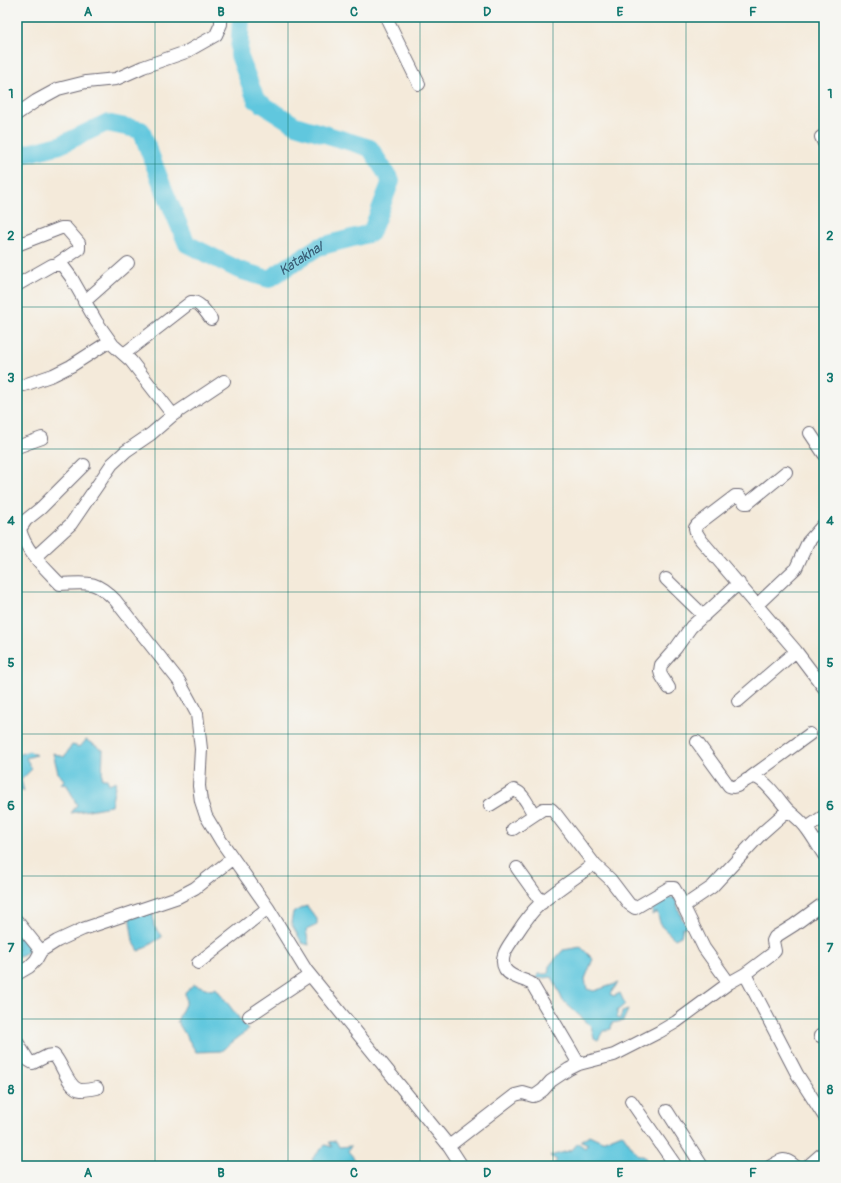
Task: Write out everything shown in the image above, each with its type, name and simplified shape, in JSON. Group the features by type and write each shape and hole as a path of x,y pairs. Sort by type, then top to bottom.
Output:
{"street":[{"path":"17,114 49,93 58,89 86,82 116,79 147,65 186,52 216,35 221,24 221,17"},
{"path":"386,17 419,84"},
{"path":"17,244 61,228 66,228 80,246 79,249 57,264 52,265 17,285"},
{"path":"84,302 128,263"},
{"path":"57,264 62,265 65,268 84,302 110,341 124,354 173,415"},
{"path":"124,354 191,302 194,301 199,304 211,319"},
{"path":"24,385 71,366 110,341"},
{"path":"35,557 71,524 112,464 126,451 151,434 173,415 224,381"},
{"path":"810,433 824,454"},
{"path":"17,447 42,438"},
{"path":"84,465 41,508 18,527 22,538 35,557 60,584 92,583 105,590 179,681 197,714 201,749 199,786 206,816 220,841 268,908 310,975 449,1146 462,1166"},
{"path":"786,472 748,503 745,503 739,496 735,496 695,528 701,540 796,651 824,688"},
{"path":"757,605 796,568 808,542 824,524"},
{"path":"666,579 704,616"},
{"path":"669,688 661,674 661,665 676,648 686,632 739,583"},
{"path":"738,701 796,651"},
{"path":"697,742 729,786 733,788 737,787 810,734"},
{"path":"751,777 757,778 763,782 788,810 807,828 824,855"},
{"path":"490,805 514,790 518,791 523,797 534,815"},
{"path":"513,829 543,809 551,809 555,812 595,865 610,879 632,907 635,908 669,888 674,888 704,948 729,983"},
{"path":"684,906 712,887 762,833 788,810"},
{"path":"807,828 824,816"},
{"path":"17,974 29,967 41,952 57,941 82,929 178,896 195,888 233,858"},
{"path":"579,1064 532,984 506,971 502,962 505,950 521,927 542,903 591,866 595,865"},
{"path":"517,868 542,903"},
{"path":"449,1146 515,1095 522,1093 533,1096 536,1095 558,1076 569,1069 579,1064 608,1058 676,1022 729,983 745,974 775,951 773,941 775,937 824,903"},
{"path":"198,963 268,908"},
{"path":"17,921 41,952"},
{"path":"745,974 797,1074 824,1116"},
{"path":"249,1016 310,975"},
{"path":"17,1042 28,1060 33,1063 48,1056 54,1055 59,1060 70,1083 75,1088 81,1090 97,1088"},
{"path":"631,1101 676,1166"},
{"path":"667,1111 702,1166"},
{"path":"808,1166 824,1152"},
{"path":"770,1166 782,1159 787,1160 795,1166"}],"water":[{"path":"86,740 103,750 102,779 107,779 109,784 116,781 111,806 71,813 77,805 67,785 61,784 64,780 58,773 53,753 64,757 72,745 80,747"},
{"path":"29,751 36,755 26,758 32,769 21,780 24,791 17,788 17,755"},
{"path":"664,897 675,898 682,919 690,926 683,927 681,936 675,939 661,926 657,912 652,915 654,902"},
{"path":"307,906 317,919 317,925 306,930 309,945 302,943 291,923 293,912"},
{"path":"140,910 153,914 154,926 162,937 139,951 133,941 129,915"},
{"path":"17,925 29,941 29,951 17,958"},
{"path":"581,947 593,959 585,979 587,989 594,991 618,983 610,994 614,996 620,993 625,1004 617,1011 617,1018 621,1019 622,1012 628,1010 623,1021 612,1023 611,1029 603,1031 598,1040 594,1038 591,1026 563,1001 552,977 535,979 539,974 548,974 549,966 563,950"},
{"path":"194,984 211,990 216,988 248,1030 221,1051 196,1052 177,1021 186,1002 185,992"},
{"path":"622,1133 637,1154 645,1157 646,1164 652,1163 653,1166 553,1166 557,1160 550,1156 572,1150 578,1143 585,1148 588,1144 581,1141 589,1135 602,1141"},
{"path":"336,1141 339,1147 351,1146 348,1151 354,1158 353,1166 316,1166 312,1159 325,1145 332,1147 329,1142"}],"waterway":[{"name":"Katakhal","path":"17,156 60,145 106,123 141,130 187,244 239,270 269,279 318,247 371,233 391,181 370,148 295,125 256,100 239,55 241,17"}]}
